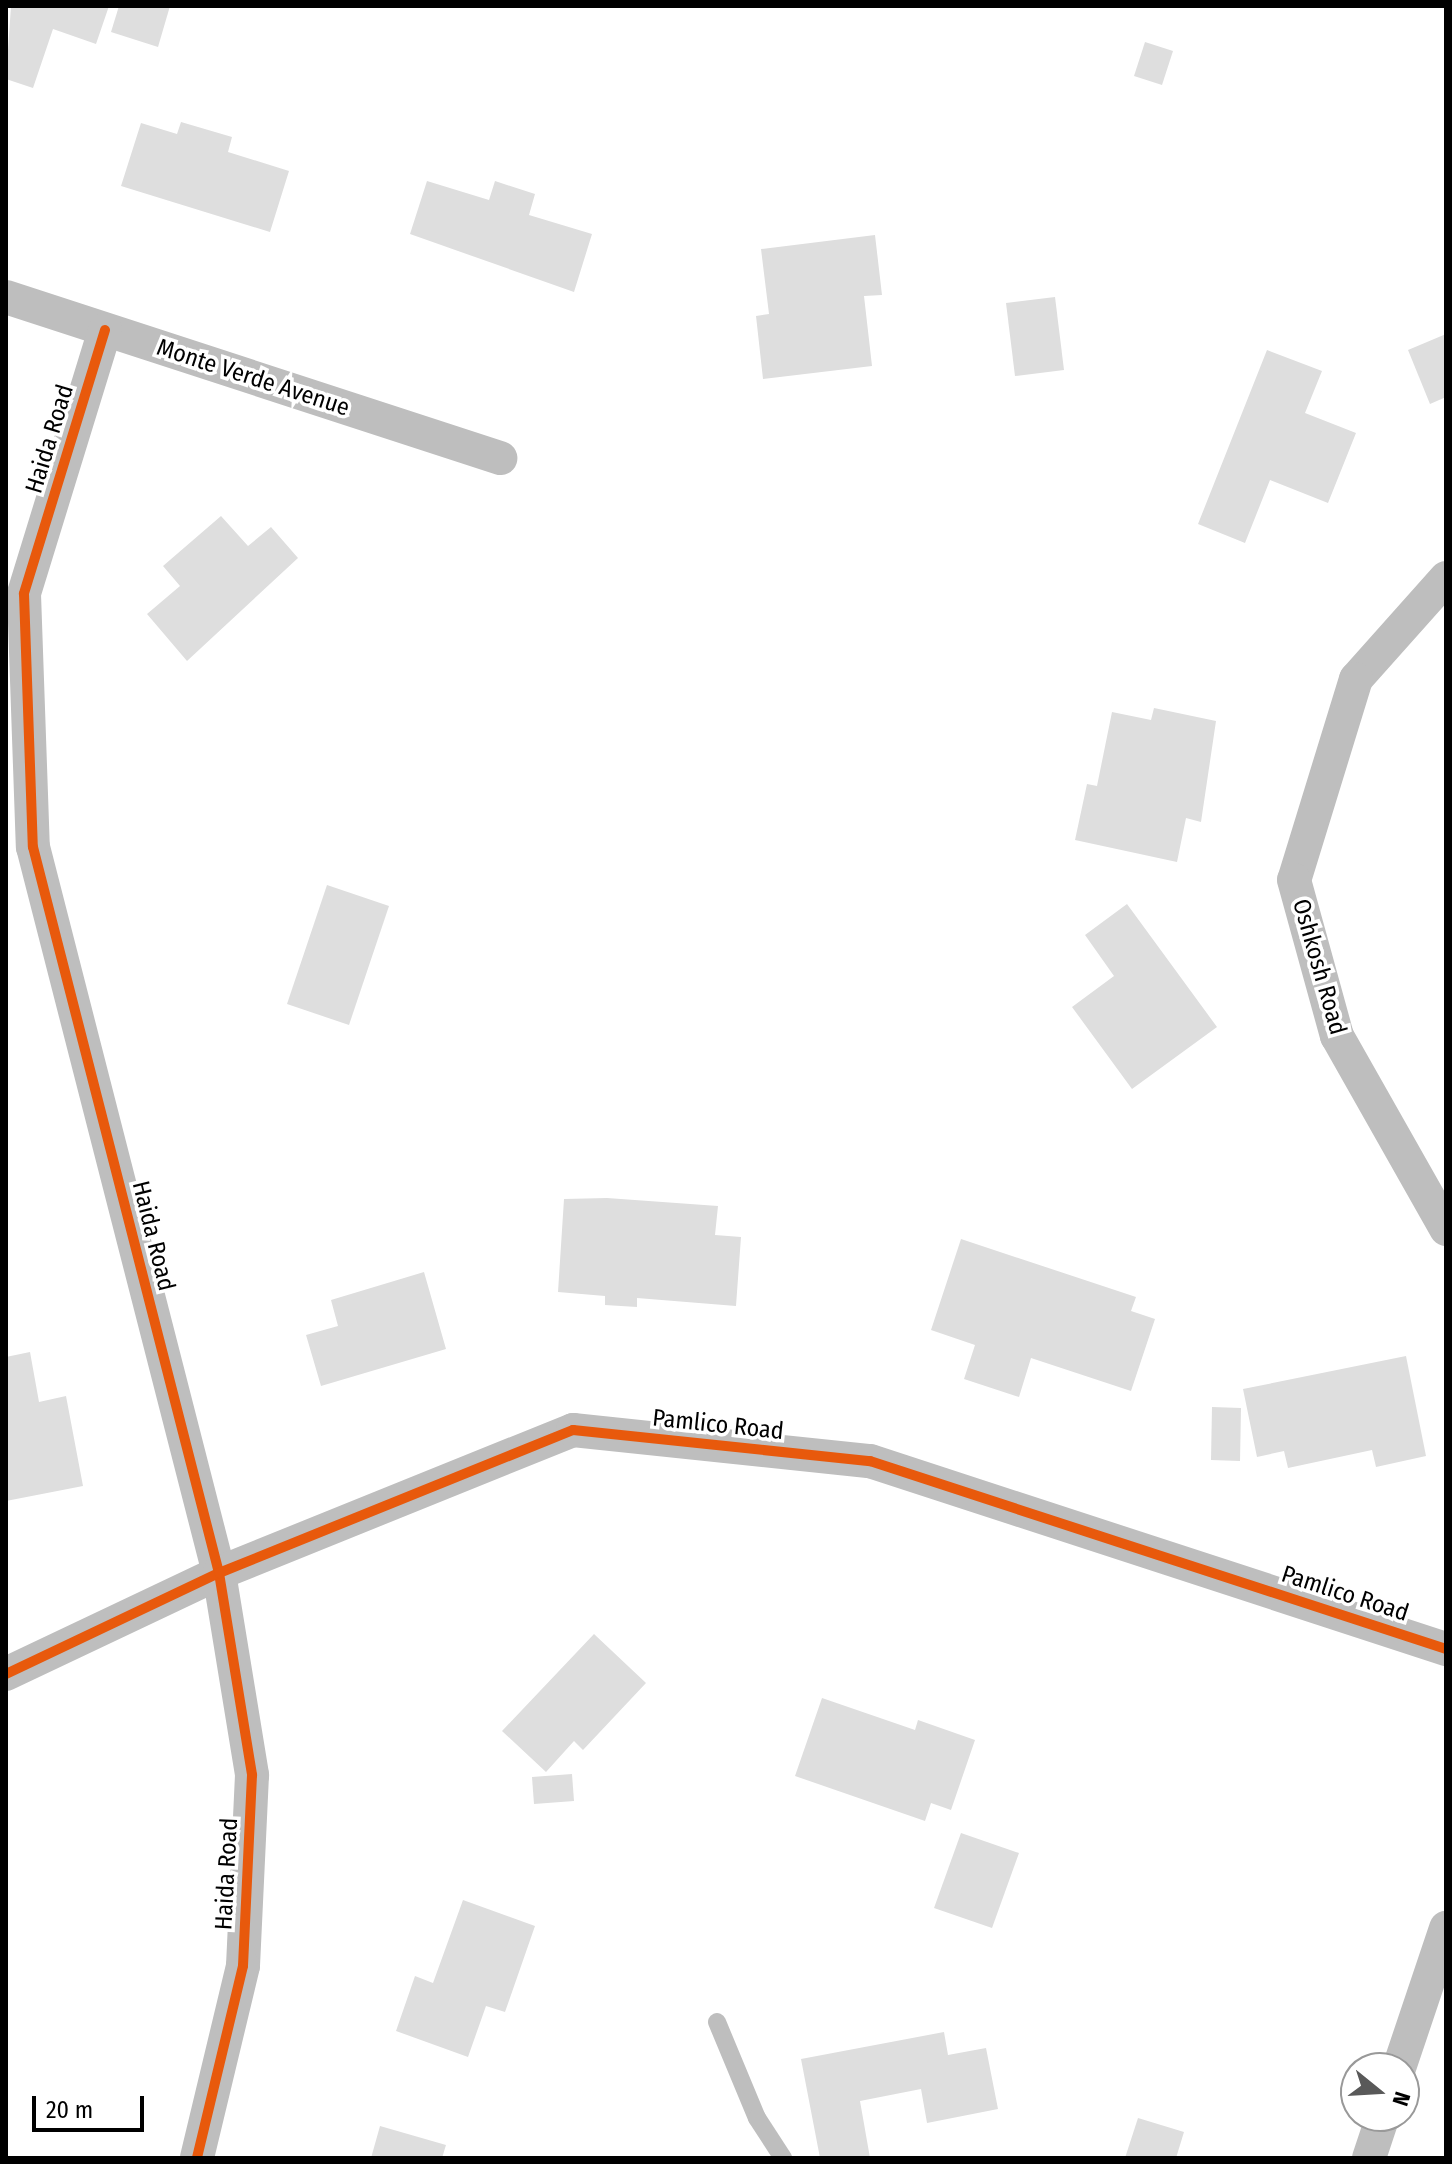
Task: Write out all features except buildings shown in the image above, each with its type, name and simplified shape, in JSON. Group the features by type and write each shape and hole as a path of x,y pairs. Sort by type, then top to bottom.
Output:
{"street":[{"name":"Monte Verde Avenue","path":"6,297 500,458"},
{"name":"Haida Road","path":"105,330 24,594 33,847 219,1573 252,1775 243,1966 197,2158"},
{"name":"Oshkosh Road","path":"1446,578 1356,679 1294,880 1337,1036 1446,1229"},
{"name":"Pamlico Road","path":"6,1674 219,1573 573,1430 870,1461 1446,1649"},
{"path":"1404,2052 1446,1928"},
{"path":"1369,2158 1378,2132"}],"lane":[{"path":"717,2022 757,2118 783,2158"}],"cycle path":[{"path":"105,330 24,594 33,847 219,1573 252,1775 243,1966 197,2158"},
{"path":"6,1674 219,1573 573,1430 870,1461 1446,1649"}]}
